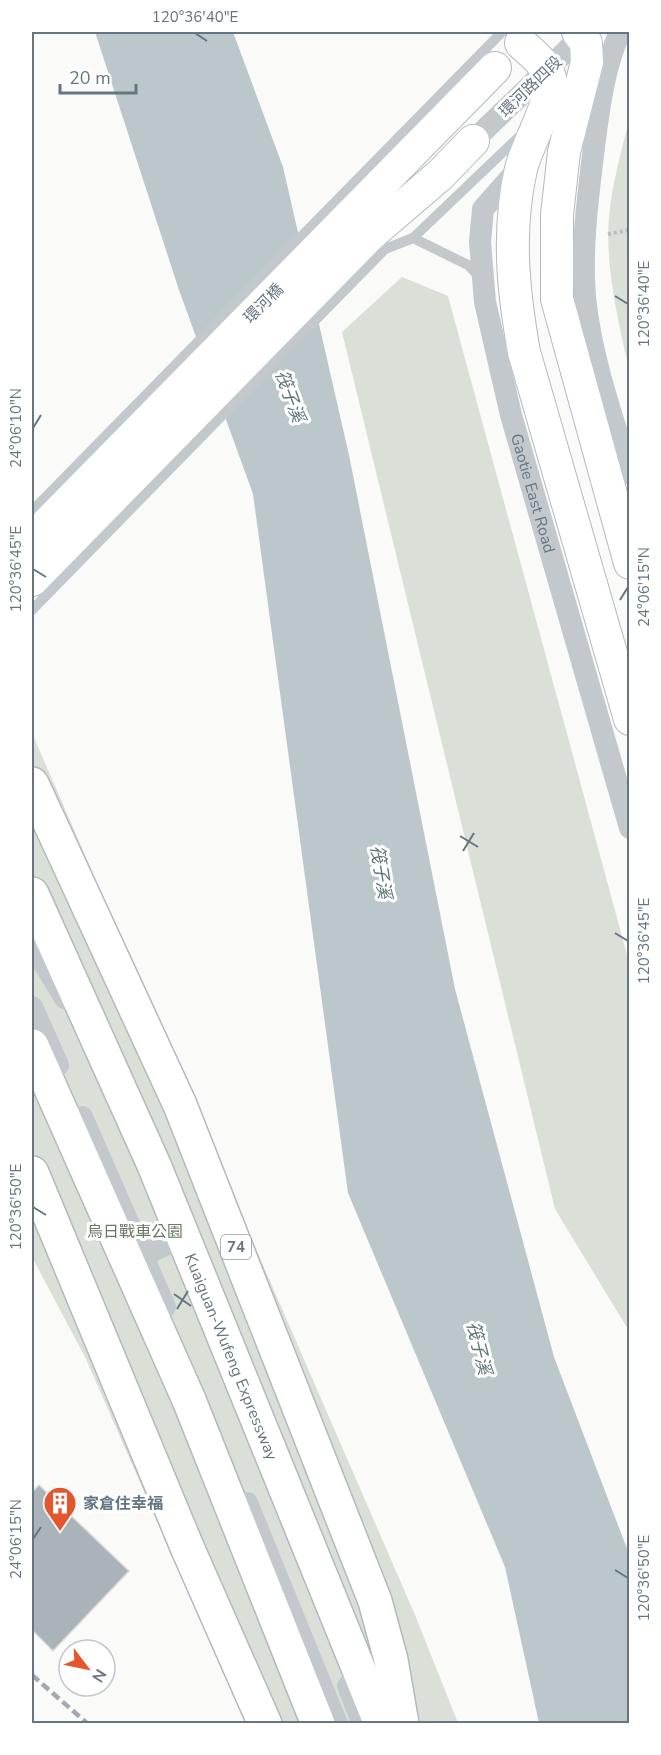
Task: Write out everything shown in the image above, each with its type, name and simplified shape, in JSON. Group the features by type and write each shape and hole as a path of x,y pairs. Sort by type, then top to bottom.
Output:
{"highway":[{"name":"74","path":"32,784 180,1105 375,1601 391,1660 402,1724"},
{"name":"Kuaiguan-Wufeng Expressway","path":"32,894 154,1165 381,1724"},
{"path":"32,1046 189,1400 318,1724"},
{"path":"32,1173 187,1547 265,1724"}],"street":[{"name":"環河路四段","path":"473,141 582,33"},
{"path":"582,33 588,53 564,153 557,215 557,299 630,563"},
{"path":"495,68 519,34 547,69"},
{"name":"環河路四段","path":"540,117 620,35"},
{"path":"620,35 598,113 584,230 584,267 591,337 630,474"},
{"name":"環河橋","path":"32,539 495,68"},
{"name":"Gaotie East Road","path":"547,69 550,89 521,166 513,211 512,268 524,352 630,719"},
{"name":"環河橋","path":"32,580 369,235 440,175 473,141"},
{"name":"Gaotie East Road","path":"521,166 483,209 480,242 481,278 511,415 630,828"},
{"path":"32,944 64,995 170,1243 363,1724"},
{"path":"32,1007 143,1255 337,1724"},
{"path":"143,1255 170,1243"}],"lane":[{"path":"32,511 519,34"},
{"path":"32,610 385,249 413,238 540,117"},
{"path":"413,238 455,259 475,271 481,278"}],"path":[{"path":"601,234 630,230"}],"green space":[{"path":"629,121 629,369 613,293 608,236 612,193"},
{"path":"402,277 448,296 629,962 629,1331 555,1209 342,332"},
{"name":"烏日戰車公園","path":"32,733 415,1615 458,1723 245,1723 86,1359 32,1257"}],"water":[{"name":"筏子溪","path":"95,32 233,32 283,167 349,455 455,989 554,1357 629,1554 629,1723 539,1723 505,1567 348,1193 253,494 179,290"}],"building":[{"name":"家倉住幸福","path":"39,1485 129,1571 65,1638 57,1638 57,1647 53,1651 32,1630 32,1492"}],"railway":[{"path":"32,1675 88,1724"}],"place":[{"name":"家倉住幸福","path":"60,1532"}]}
